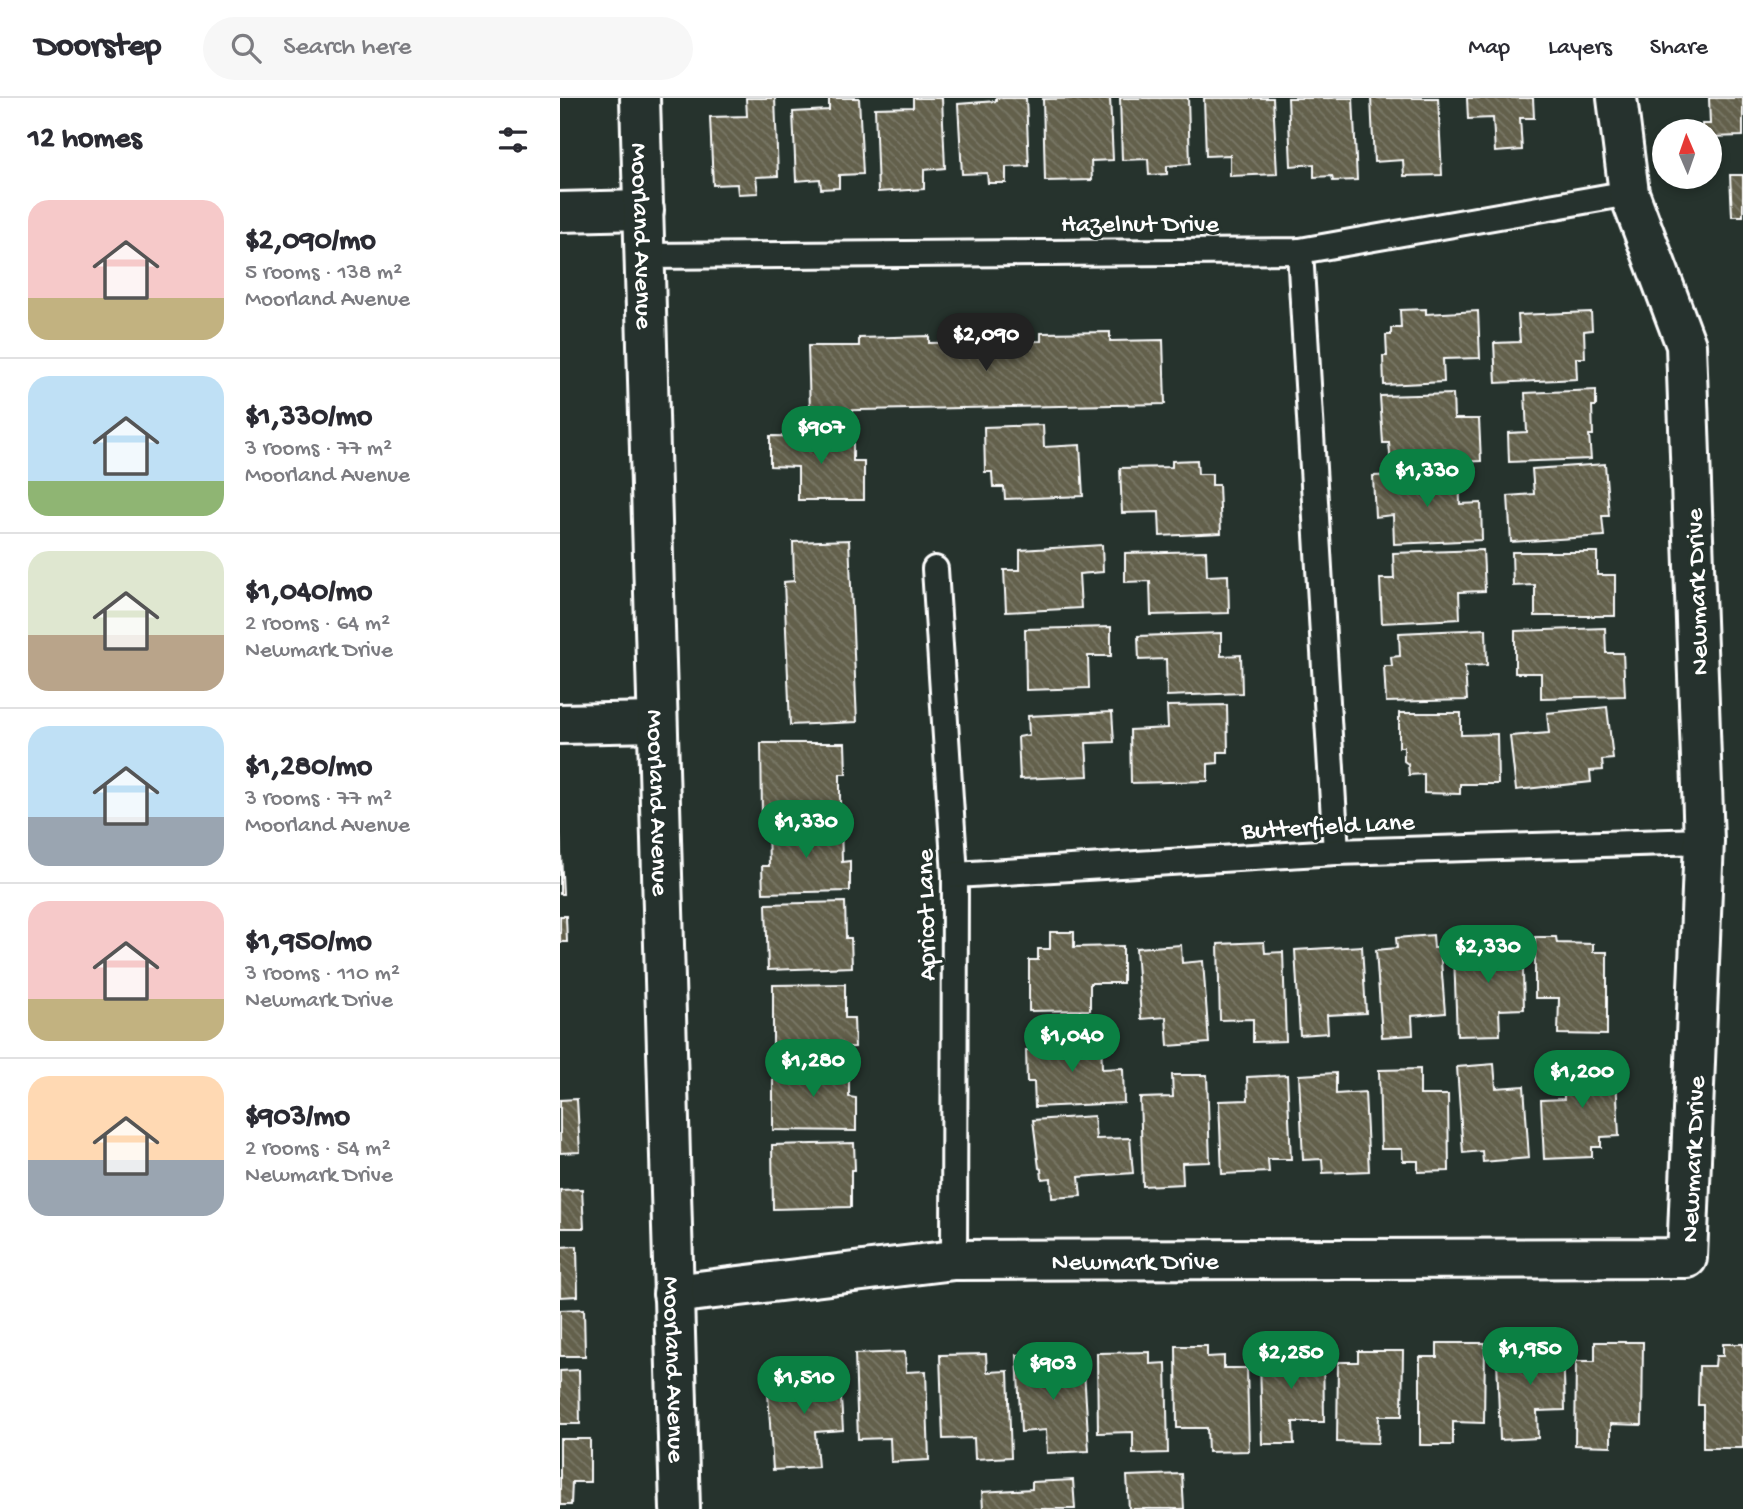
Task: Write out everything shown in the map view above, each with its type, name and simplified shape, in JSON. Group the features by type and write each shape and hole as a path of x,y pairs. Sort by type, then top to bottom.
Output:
{"street":[{"name":"Moorland Avenue","path":"640,98 680,1509"},
{"name":"Newmark Drive","path":"673,1294 954,1260 1687,1258 1704,842 1686,345 1629,193 1617,98"},
{"path":"560,212 644,210"},
{"path":"560,724 657,722"}],"lane":[{"name":"Hazelnut Drive","path":"646,256 1300,251 1629,193"},
{"path":"1300,251 1336,852"},
{"name":"Apricot Lane","path":"934,569 956,875 954,1260"},
{"name":"Butterfield Lane","path":"956,875 1336,852 1704,842"}],"building":[{"path":"746,98 775,98 778,176 756,177 758,193 738,194 737,184 713,185 710,117 747,116"},
{"path":"829,98 859,98 863,174 839,175 839,188 821,189 820,179 796,181 793,112 829,110"},
{"path":"913,98 942,98 945,168 924,170 924,189 878,192 875,108 913,107"},
{"path":"996,98 1026,98 1029,166 1006,167 1006,183 988,183 987,173 962,174 958,104 996,101"},
{"path":"1110,98 1113,160 1091,161 1092,180 1045,181 1043,99"},
{"path":"1120,98 1188,98 1190,164 1167,166 1167,174 1149,175 1148,159 1122,160"},
{"path":"1204,98 1273,98 1277,174 1230,176 1230,155 1206,156"},
{"path":"1288,98 1353,98 1357,180 1333,181 1332,176 1314,177 1314,164 1291,166"},
{"path":"1371,98 1438,98 1442,175 1404,176 1403,160 1374,162"},
{"path":"1467,98 1533,98 1534,118 1520,118 1522,150 1495,152 1493,118 1468,119"},
{"path":"1709,98 1743,98 1743,136 1722,137 1722,119 1710,119"},
{"path":"1730,175 1743,175 1743,216 1732,216"},
{"path":"1426,309 1426,314 1478,311 1480,358 1443,359 1444,382 1384,385 1383,356 1387,356 1386,335 1391,335 1391,328 1401,328 1400,310"},
{"path":"1591,312 1592,330 1584,331 1585,358 1576,358 1577,379 1496,383 1494,343 1520,342 1518,315"},
{"path":"1110,332 1110,341 1163,340 1165,404 810,411 808,346 859,346 859,338 929,336 929,343 1041,341 1041,333"},
{"path":"1596,390 1596,406 1592,406 1593,435 1589,435 1591,459 1509,462 1508,433 1527,432 1525,393"},
{"path":"1453,394 1454,419 1479,419 1481,461 1391,465 1389,443 1383,443 1380,396"},
{"path":"1043,425 1044,447 1080,445 1083,496 1005,499 1004,487 993,487 992,472 985,472 984,427"},
{"path":"770,436 853,437 853,461 864,461 864,500 798,500 798,467 770,466"},
{"path":"1197,460 1198,474 1212,474 1212,485 1219,485 1221,533 1160,536 1159,512 1122,513 1120,468 1172,467 1172,461"},
{"path":"1605,464 1609,516 1602,516 1604,536 1511,542 1508,496 1534,494 1532,469"},
{"path":"1459,473 1460,504 1481,503 1482,540 1394,544 1393,515 1375,517 1373,476"},
{"path":"849,540 857,722 790,725 784,582 794,581 793,542"},
{"path":"1102,545 1103,572 1079,574 1081,608 1006,612 1004,570 1020,570 1020,550"},
{"path":"1483,550 1485,591 1459,592 1460,619 1382,623 1380,579 1394,579 1393,553"},
{"path":"1206,551 1207,576 1228,575 1229,613 1151,615 1150,581 1125,582 1125,553"},
{"path":"1512,552 1597,552 1597,575 1615,575 1615,616 1535,616 1535,585 1513,586"},
{"path":"1111,627 1111,656 1088,656 1089,688 1026,690 1025,629"},
{"path":"1605,628 1606,653 1623,653 1625,696 1541,698 1541,673 1515,673 1515,631"},
{"path":"1486,629 1487,665 1465,666 1467,700 1386,702 1384,666 1392,666 1391,657 1400,656 1399,633"},
{"path":"1221,633 1221,656 1241,655 1242,693 1167,696 1166,659 1139,660 1138,636"},
{"path":"1227,705 1228,752 1218,752 1218,763 1208,764 1208,781 1131,783 1130,730 1168,728 1167,706"},
{"path":"1607,707 1613,759 1602,760 1603,770 1590,771 1591,782 1516,790 1510,736 1549,733 1547,713"},
{"path":"1112,712 1114,742 1086,743 1088,776 1020,779 1018,737 1029,735 1028,716"},
{"path":"1399,713 1461,713 1461,735 1497,734 1498,784 1460,784 1460,794 1424,793 1424,774 1409,775 1408,764 1404,761 1404,747 1399,747"},
{"path":"761,743 845,743 846,774 840,774 840,812 762,813"},
{"path":"841,824 842,862 850,861 850,891 763,893 762,866 769,866 768,825"},
{"path":"560,833 563,894 560,894"},
{"path":"845,902 846,938 851,938 852,967 768,970 766,904"},
{"path":"560,916 566,916 567,942 560,942"},
{"path":"1050,932 1074,932 1074,947 1123,946 1123,983 1090,983 1090,1010 1029,1011 1029,960 1038,960 1038,949 1050,949"},
{"path":"1433,935 1434,948 1440,948 1445,1013 1412,1016 1413,1035 1382,1037 1376,950 1397,948 1396,938"},
{"path":"1522,936 1524,1009 1499,1010 1500,1035 1457,1036 1454,955 1477,954 1476,943 1492,943 1492,937"},
{"path":"1535,937 1556,937 1557,943 1593,944 1593,952 1607,952 1607,1035 1558,1034 1559,998 1535,998"},
{"path":"1264,942 1265,953 1283,952 1286,1041 1253,1042 1253,1019 1220,1020 1218,944"},
{"path":"1181,945 1182,963 1203,961 1209,1043 1168,1046 1166,1017 1141,1019 1136,948"},
{"path":"1362,946 1366,1013 1327,1015 1328,1033 1300,1035 1295,950"},
{"path":"845,984 845,1018 854,1018 855,1047 773,1048 773,985"},
{"path":"1101,1038 1102,1069 1123,1068 1124,1103 1035,1107 1034,1082 1027,1082 1026,1050 1033,1050 1033,1041"},
{"path":"1615,1058 1619,1136 1601,1137 1601,1147 1592,1147 1592,1157 1544,1159 1541,1100 1564,1099 1563,1061"},
{"path":"1494,1064 1496,1088 1524,1086 1529,1158 1483,1162 1482,1151 1463,1153 1457,1067"},
{"path":"773,1066 849,1067 849,1097 856,1098 856,1131 773,1130"},
{"path":"1420,1069 1420,1095 1448,1095 1449,1171 1418,1172 1418,1161 1403,1161 1402,1149 1381,1149 1379,1070"},
{"path":"1336,1073 1336,1094 1365,1092 1369,1171 1323,1173 1322,1159 1303,1160 1299,1075"},
{"path":"1172,1075 1207,1075 1210,1162 1182,1163 1183,1184 1143,1186 1140,1098 1173,1097"},
{"path":"1287,1075 1291,1159 1268,1159 1269,1172 1222,1174 1219,1101 1248,1100 1247,1077"},
{"path":"577,1099 580,1152 560,1153 560,1100"},
{"path":"1094,1116 1096,1139 1130,1138 1133,1173 1079,1177 1081,1196 1052,1198 1051,1178 1042,1179 1039,1168 1033,1120"},
{"path":"854,1143 855,1170 851,1170 851,1207 773,1209 772,1145"},
{"path":"582,1189 584,1228 560,1228 560,1190"},
{"path":"577,1246 578,1296 560,1297 560,1247"},
{"path":"584,1309 585,1356 560,1356 560,1310"},
{"path":"1563,1340 1565,1410 1537,1411 1538,1438 1500,1440 1497,1359 1514,1358 1513,1341"},
{"path":"1595,1342 1643,1342 1642,1425 1611,1424 1611,1446 1575,1445 1576,1361 1595,1361"},
{"path":"1437,1343 1485,1343 1484,1423 1453,1422 1453,1445 1420,1445 1420,1357 1437,1357"},
{"path":"1277,1344 1323,1344 1324,1422 1293,1422 1294,1444 1262,1444 1260,1358 1277,1358"},
{"path":"1723,1344 1743,1344 1743,1448 1703,1448 1703,1405 1698,1405 1699,1366 1715,1366 1716,1356 1723,1356"},
{"path":"1176,1346 1207,1346 1207,1357 1224,1356 1224,1368 1247,1368 1249,1451 1208,1452 1207,1428 1177,1428"},
{"path":"1358,1351 1403,1351 1402,1416 1379,1416 1378,1443 1337,1442 1338,1362 1358,1362"},
{"path":"905,1352 906,1372 926,1371 929,1460 891,1462 890,1438 858,1439 855,1354"},
{"path":"1150,1352 1150,1364 1166,1363 1168,1453 1133,1454 1133,1432 1098,1433 1097,1353"},
{"path":"1057,1353 1058,1363 1067,1363 1068,1371 1084,1370 1089,1451 1047,1453 1046,1430 1021,1432 1017,1355"},
{"path":"986,1354 987,1372 1008,1371 1011,1457 975,1459 974,1438 943,1439 940,1355"},
{"path":"839,1367 843,1430 815,1432 818,1467 773,1470 768,1393 783,1393 782,1371"},
{"path":"579,1370 580,1424 560,1424 560,1371"},
{"path":"560,1439 590,1439 590,1482 572,1482 571,1505 560,1505"},
{"path":"1182,1474 1184,1509 1129,1509 1127,1476"},
{"path":"1073,1480 1075,1509 983,1509 982,1492 1032,1489 1032,1482"}]}
